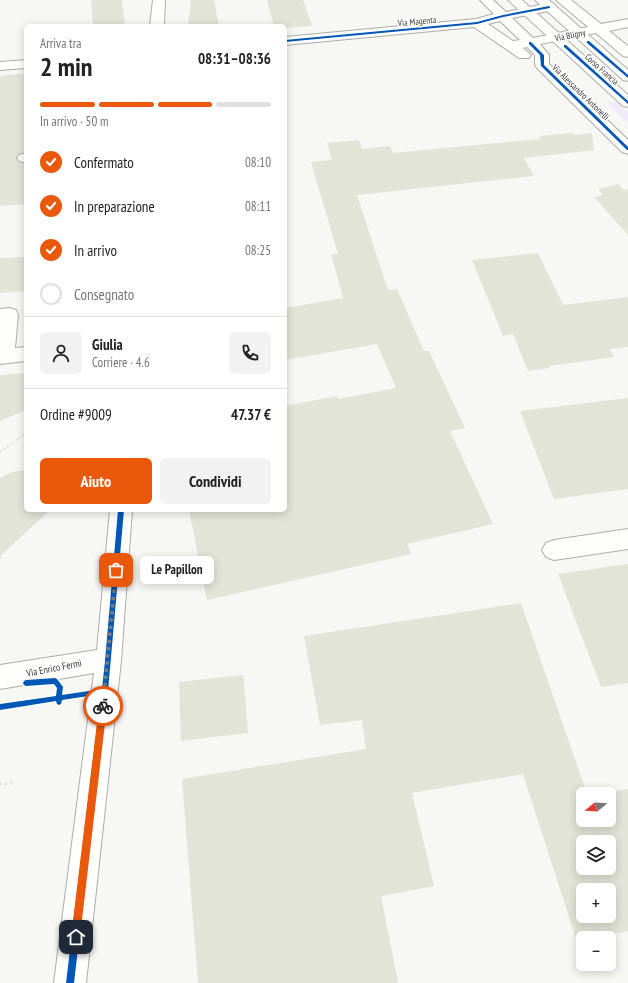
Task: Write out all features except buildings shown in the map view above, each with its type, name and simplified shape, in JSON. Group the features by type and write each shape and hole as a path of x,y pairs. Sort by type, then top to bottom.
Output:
{"street":[{"path":"157,24 159,0"},
{"path":"486,0 530,42"},
{"name":"Corso Francia","path":"514,0 628,103"},
{"path":"562,0 628,53"},
{"name":"Via Magenta","path":"287,41 477,24 503,16 527,12 545,4"},
{"name":"Corso Francia","path":"545,4 628,77"},
{"name":"Via Alessandro Antonelli","path":"477,24 523,55 542,65 628,149"},
{"name":"Via Bligny","path":"511,46 599,29 627,27"},
{"name":"Via Alessandro Antonelli","path":"530,42 542,55 542,65"},
{"path":"0,66 24,64"},
{"path":"0,316 8,315 2,357 24,354"},
{"path":"70,983 108,661 121,512"},
{"path":"554,550 628,539"},
{"name":"Via Enrico Fermi","path":"0,677 86,662 108,661"}],"path":[{"path":"0,452 24,434"},
{"path":"52,698 67,696"},
{"path":"0,784 15,783"}],"shaded area":[{"path":"606,102 616,102 628,113 628,123"}],"cycle path":[{"path":"287,41 477,23 549,7"},
{"path":"588,42 628,77"},
{"path":"530,43 542,55 542,65 628,149"},
{"path":"565,46 628,103"},
{"path":"70,983 108,661 121,512"},
{"path":"26,683 55,681 60,687 59,702"},
{"path":"0,707 105,691"}],"way so far":[{"path":"103,706 116,570"}],"place":[{"name":"Le Papillon","path":"116,570"}],"route":[{"path":"76,937 103,706"}]}
